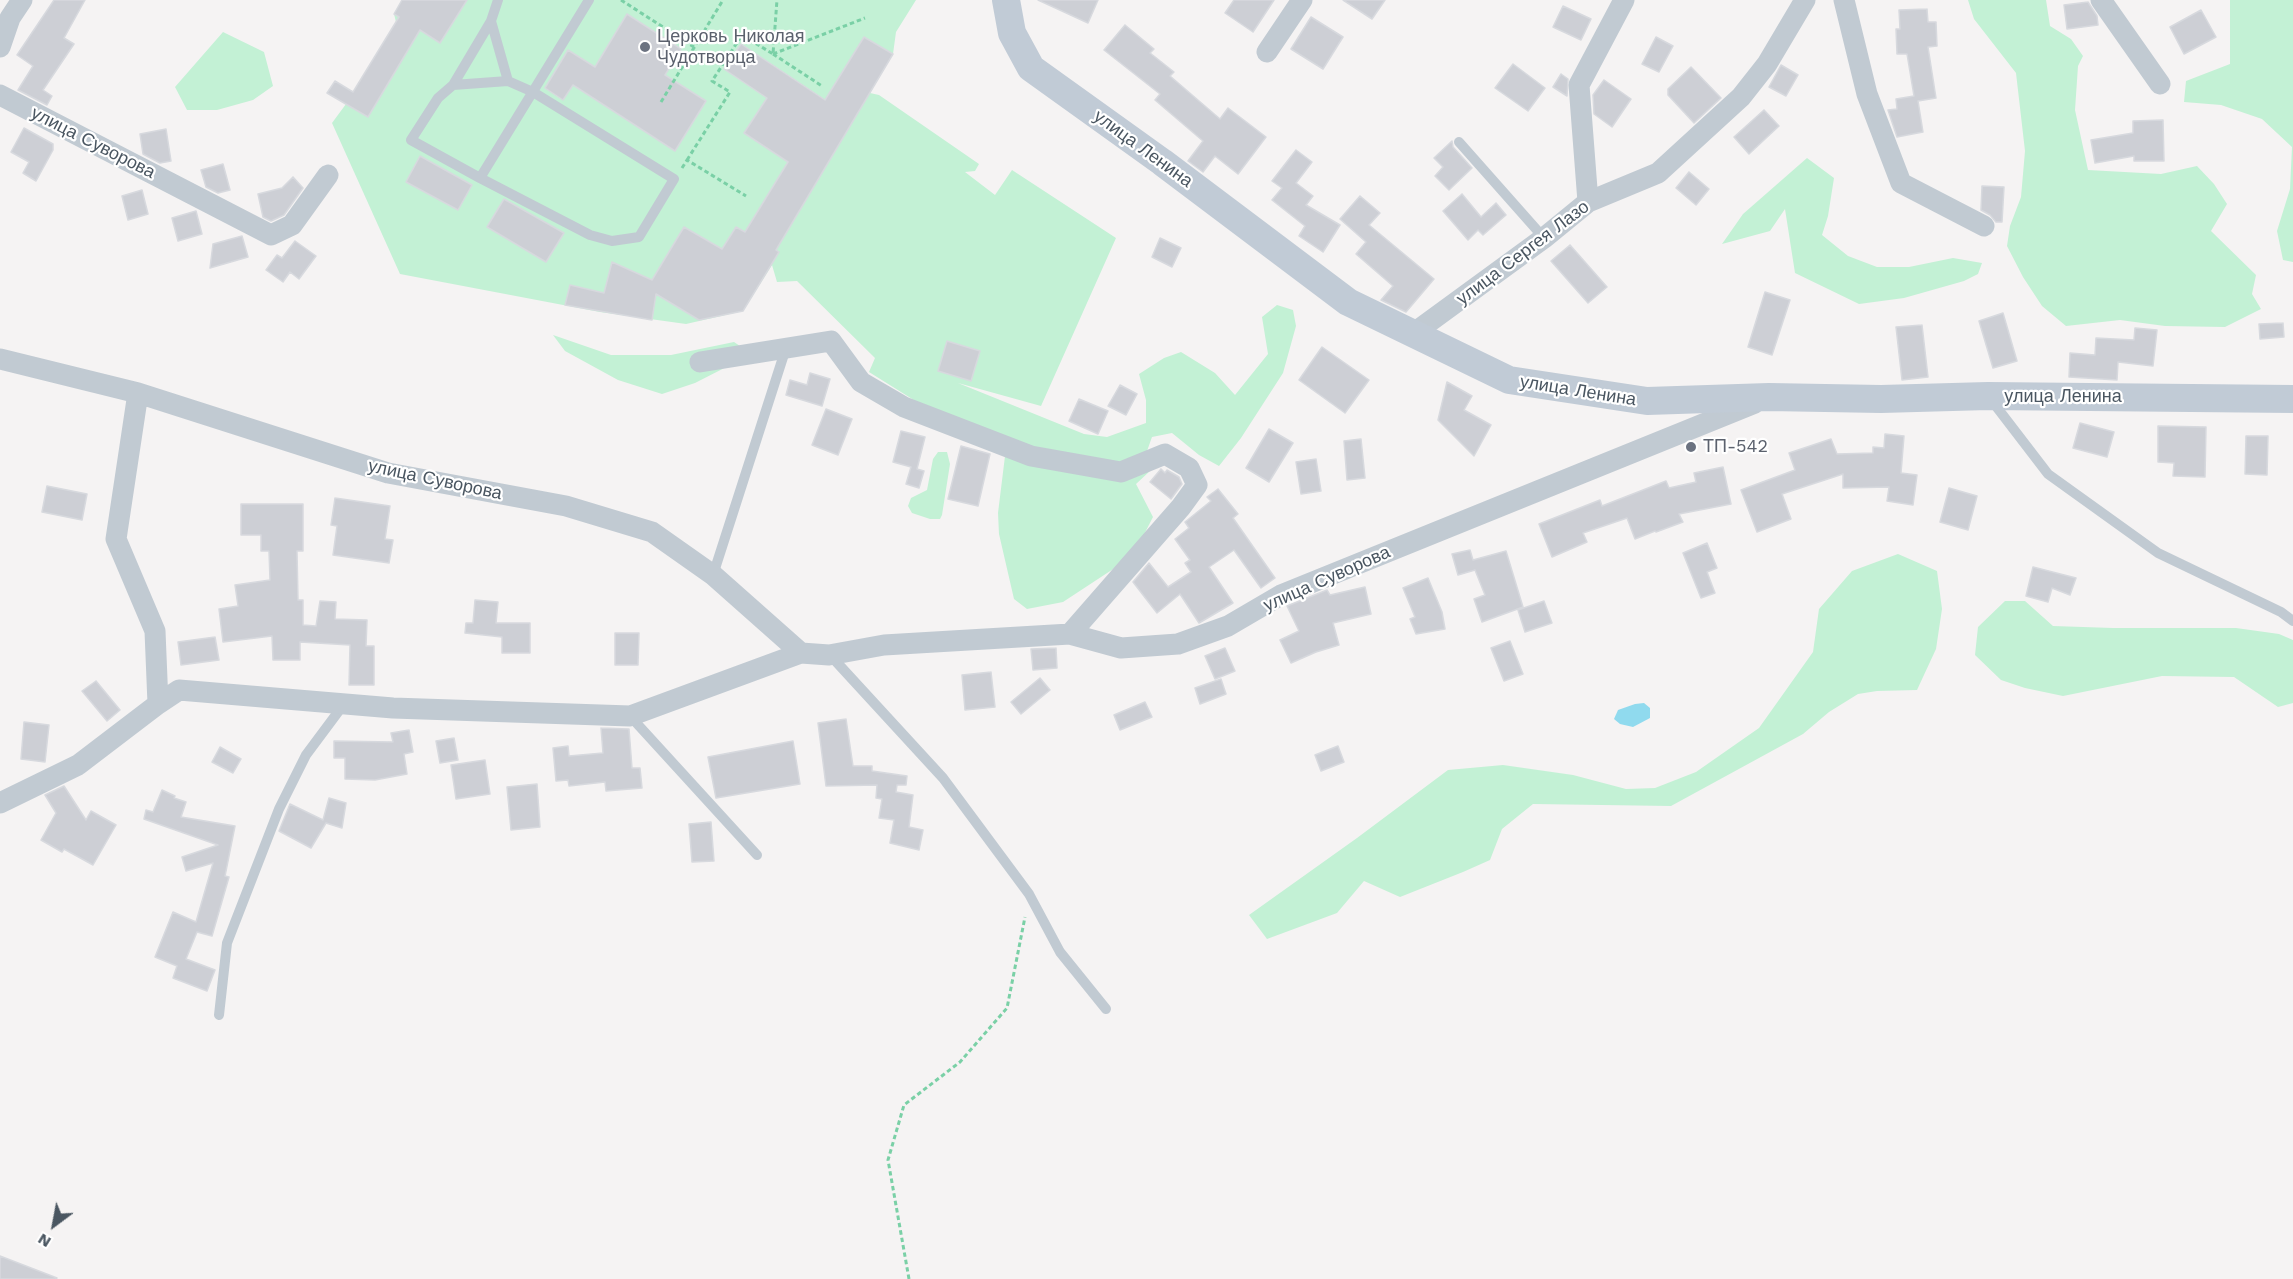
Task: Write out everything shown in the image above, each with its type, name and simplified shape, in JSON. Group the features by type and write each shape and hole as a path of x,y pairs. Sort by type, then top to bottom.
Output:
{"main road":[{"name":"улица Ленина","path":"1006,0 1012,33 1031,68 1162,162 1348,302 1509,380 1647,402 1769,397 1881,399 1988,396 2293,399"}],"street":[{"path":"0,47 10,18 22,0"},
{"path":"1267,52 1302,0"},
{"path":"1588,202 1579,85 1624,0"},
{"name":"улица Сергея Лазо","path":"1414,333 1544,238 1588,202 1658,173 1741,97 1767,64 1805,0"},
{"path":"1844,0 1867,94 1901,183 1984,226"},
{"path":"2101,0 2160,84"},
{"name":"улица Суворова","path":"0,95 271,235 292,225 328,174"},
{"path":"700,362 831,341 861,382 904,407 1031,456 1121,472 1164,454 1189,468 1197,485 1181,507 1070,634"},
{"name":"улица Суворова","path":"0,359 138,393 388,473 566,506 652,531 713,574 801,653"},
{"path":"138,393 116,539 154,631 158,704"},
{"name":"улица Суворова","path":"0,803 78,765 179,690 393,708 630,716 801,653 830,655 884,645 1070,634 1121,648 1178,644 1228,626 1281,595 1769,397"}],"lane":[{"path":"453,85 508,81 533,92 674,179 639,237 612,241 590,236 411,140 438,98 453,85 491,21 498,0"},
{"path":"480,178 589,0"},
{"path":"491,21 508,81"},
{"path":"1459,142 1544,238"},
{"path":"713,574 786,348"},
{"path":"1988,396 2048,474 2158,553 2281,612 2293,621"},
{"path":"830,655 943,777 1029,894 1060,952 1106,1010"},
{"path":"219,1015 228,943 279,809 306,755 344,704"},
{"path":"630,716 757,855"}],"path":[{"path":"621,0 694,47"},
{"path":"661,102 723,0"},
{"path":"773,54 777,0"},
{"path":"773,54 865,18"},
{"path":"674,179 730,92 712,81 742,35 822,86"},
{"path":"687,160 746,196"},
{"path":"909,1279 888,1160 904,1105 960,1062 1007,1008 1029,894"}],"green space":[{"path":"402,0 916,0 896,32 893,54 870,93 879,95 979,164 975,171 965,172 995,195 1012,170 1116,238 1041,406 958,383 1084,434 1107,437 1146,423 1146,400 1139,374 1164,358 1181,352 1215,373 1235,395 1268,354 1262,317 1277,305 1293,310 1296,326 1283,373 1241,438 1219,466 1199,455 1172,433 1152,437 1147,451 1150,471 1136,484 1153,517 1133,556 1063,602 1027,609 1014,599 999,534 998,513 1006,448 933,412 869,372 875,358 797,281 777,282 772,265 743,311 686,324 600,312 400,274 332,123 396,22 394,14"},
{"path":"1968,0 2046,0 2050,26 2071,39 2083,56 2078,66 2075,110 2088,170 2161,174 2197,166 2214,184 2227,204 2211,231 2256,275 2252,294 2261,309 2225,327 2165,326 2120,320 2066,326 2042,306 2007,246 2010,226 2021,197 2025,151 2016,73 1974,19"},
{"path":"2230,0 2293,0 2293,262 2283,260 2277,231 2290,189 2292,147 2262,119 2221,105 2184,102 2186,81 2230,64"},
{"path":"223,32 264,52 273,86 253,100 217,110 187,110 175,87"},
{"path":"1807,158 1834,178 1828,216 1822,235 1848,256 1877,267 1909,267 1953,258 1982,263 1978,274 1964,281 1904,298 1859,304 1795,273 1785,209 1770,231 1722,244 1743,214"},
{"path":"553,335 611,355 671,355 734,342 740,346 742,359 695,383 662,394 618,380 565,351"},
{"path":"938,452 947,452 950,464 942,515 940,519 930,519 912,513 908,506 911,498 927,490 933,459"},
{"path":"1898,554 1937,571 1942,609 1936,649 1917,690 1858,694 1829,712 1803,734 1671,806 1533,804 1502,829 1490,860 1400,897 1364,881 1337,913 1267,939 1249,915 1448,770 1503,765 1573,775 1626,789 1655,788 1696,772 1759,728 1813,652 1819,609 1852,571"},
{"path":"2005,601 2025,601 2053,626 2236,628 2279,634 2293,640 2293,703 2278,707 2234,677 2162,676 2063,696 2001,680 1975,655 1978,627"}],"water":[{"path":"1644,703 1650,708 1650,718 1633,727 1620,724 1614,719 1618,710"}],"building":[{"path":"54,0 85,0 64,38 74,44 43,90 52,96 47,105 18,90 33,66 17,55"},
{"path":"402,0 467,0 440,43 420,30 368,117 327,93 335,81 353,92 399,17 394,14"},
{"path":"1038,0 1098,0 1088,23"},
{"path":"1234,0 1274,0 1253,32 1225,13"},
{"path":"1343,0 1385,0 1372,19"},
{"path":"2088,2 2097,16 2098,25 2067,29 2064,5"},
{"path":"1563,6 1591,19 1581,40 1553,27"},
{"path":"1927,9 1928,22 1936,22 1937,46 1928,47 1936,98 1918,101 1923,132 1897,137 1888,110 1897,109 1896,99 1914,96 1907,54 1897,54 1896,29 1900,29 1899,10"},
{"path":"2201,10 2216,37 2184,54 2170,27"},
{"path":"627,14 681,49 665,75 706,101 675,151 573,85 563,100 545,88 568,50 595,67"},
{"path":"1311,17 1343,37 1323,69 1291,49"},
{"path":"1125,25 1154,49 1150,53 1174,72 1170,76 1220,119 1228,108 1266,137 1238,174 1215,156 1203,172 1188,161 1203,141 1155,100 1160,94 1104,50"},
{"path":"864,37 893,54 776,250 779,252 743,311 699,320 656,294 652,320 565,305 570,285 604,293 612,262 652,280 684,227 722,249 736,227 745,232 788,162 744,133 767,98 724,69 741,44 825,100"},
{"path":"1656,37 1673,46 1659,72 1642,64"},
{"path":"1513,64 1545,88 1528,111 1495,88"},
{"path":"1781,65 1798,75 1786,96 1769,87"},
{"path":"1691,67 1721,98 1694,123 1668,95 1668,89"},
{"path":"1561,74 1568,79 1567,96 1553,87"},
{"path":"1604,80 1631,99 1612,127 1594,114 1593,95"},
{"path":"1764,110 1779,126 1749,154 1734,137"},
{"path":"2163,120 2164,161 2134,161 2134,156 2095,163 2091,140 2133,133 2133,121"},
{"path":"24,128 53,144 53,150 36,181 23,173 29,162 11,152"},
{"path":"166,129 171,161 160,163 143,154 140,134"},
{"path":"1452,141 1453,147 1472,168 1449,190 1435,176 1443,167 1434,158"},
{"path":"1296,150 1312,162 1296,183 1313,196 1306,205 1340,225 1323,252 1299,236 1305,226 1272,200 1282,188 1272,181"},
{"path":"420,156 472,185 458,210 406,182"},
{"path":"223,164 230,190 218,193 206,187 201,170"},
{"path":"1689,172 1709,189 1696,205 1676,188"},
{"path":"293,177 303,188 284,215 271,221 263,217 258,194 282,188"},
{"path":"1982,186 2004,187 2002,222 1996,222 1981,210"},
{"path":"142,190 148,214 128,220 122,196"},
{"path":"1462,194 1481,217 1496,203 1506,215 1483,235 1478,230 1468,240 1443,211"},
{"path":"1360,196 1380,213 1369,225 1434,279 1406,312 1381,300 1393,286 1356,254 1366,242 1340,219"},
{"path":"504,199 564,233 546,262 487,227"},
{"path":"196,211 202,234 178,241 172,218"},
{"path":"242,236 248,257 210,268 213,244"},
{"path":"1160,238 1181,248 1172,267 1152,257"},
{"path":"295,241 316,256 299,279 290,272 283,282 266,270 277,255 282,258"},
{"path":"1570,245 1607,287 1588,303 1551,261"},
{"path":"1765,292 1790,300 1772,355 1748,347"},
{"path":"2003,313 2017,361 1993,368 1979,321"},
{"path":"2283,323 2284,337 2260,339 2259,324"},
{"path":"1922,325 1928,377 1902,380 1896,327"},
{"path":"2135,328 2157,330 2153,366 2118,362 2117,380 2069,377 2070,353 2095,355 2096,338 2134,340"},
{"path":"947,341 980,351 971,381 938,371"},
{"path":"1322,347 1369,380 1345,413 1299,380"},
{"path":"810,373 830,379 822,406 786,395 790,380 807,385"},
{"path":"1447,382 1472,396 1464,410 1491,425 1474,456 1438,420"},
{"path":"1120,385 1137,394 1126,415 1108,406"},
{"path":"1079,399 1108,411 1098,434 1069,421"},
{"path":"826,409 852,419 838,455 812,445"},
{"path":"2080,423 2114,432 2107,457 2073,448"},
{"path":"2158,426 2206,427 2205,477 2173,476 2174,463 2158,462"},
{"path":"1269,429 1293,443 1269,482 1246,468"},
{"path":"901,431 925,437 917,469 924,471 919,488 906,484 911,467 893,462"},
{"path":"1885,434 1904,436 1901,473 1917,475 1913,505 1887,501 1889,487 1843,488 1843,474 1782,494 1791,519 1757,532 1741,490 1795,470 1789,453 1831,439 1837,454 1873,453 1873,447 1884,448"},
{"path":"2246,436 2268,436 2267,475 2245,474"},
{"path":"1361,439 1365,478 1347,480 1344,441"},
{"path":"961,446 990,454 978,506 948,499"},
{"path":"1316,459 1321,491 1301,494 1296,462"},
{"path":"1723,467 1731,504 1679,514 1683,522 1635,539 1627,518 1583,533 1587,542 1552,557 1539,524 1600,500 1602,506 1666,481 1669,488 1696,482 1694,473"},
{"path":"1161,469 1165,473 1167,470 1179,477 1182,484 1171,499 1150,482"},
{"path":"47,486 87,494 82,520 42,512"},
{"path":"1949,488 1977,496 1968,530 1940,522"},
{"path":"1218,489 1238,514 1233,518 1275,578 1261,588 1234,550 1209,567 1233,603 1199,623 1180,594 1157,613 1133,582 1149,563 1168,587 1191,572 1185,563 1190,560 1175,539 1189,528 1185,522 1211,501 1207,497"},
{"path":"335,498 390,506 385,539 393,540 389,563 333,555 337,526 331,525"},
{"path":"241,504 303,504 303,551 297,551 298,600 303,600 303,625 316,626 320,601 336,602 335,619 367,620 366,646 374,646 374,685 349,685 350,645 300,642 300,660 273,660 272,636 223,642 219,609 238,606 235,585 270,580 269,551 261,551 261,535 241,535"},
{"path":"1707,543 1717,568 1707,572 1715,593 1701,598 1683,553"},
{"path":"1470,550 1473,560 1506,551 1523,607 1482,622 1474,599 1485,595 1475,570 1458,575 1452,554"},
{"path":"2033,567 2076,578 2070,595 2052,588 2048,602 2026,596"},
{"path":"1428,578 1442,612 1445,629 1416,634 1410,619 1415,617 1403,588"},
{"path":"1365,587 1371,614 1333,623 1339,645 1291,663 1280,640 1299,631 1287,606 1327,590 1330,595"},
{"path":"475,600 498,602 496,623 530,623 530,653 502,653 502,637 465,633 466,623 473,623"},
{"path":"1544,601 1552,623 1525,632 1518,610"},
{"path":"615,633 639,633 638,665 615,665"},
{"path":"215,637 219,660 181,665 178,642"},
{"path":"1510,641 1523,674 1504,681 1491,648"},
{"path":"1056,648 1057,668 1033,670 1031,649"},
{"path":"1225,648 1235,671 1215,679 1205,656"},
{"path":"991,672 995,707 965,710 962,675"},
{"path":"1040,678 1050,690 1021,714 1011,702"},
{"path":"1221,679 1226,694 1200,704 1195,688"},
{"path":"96,681 120,710 107,721 82,691"},
{"path":"1145,702 1152,717 1120,730 1114,715"},
{"path":"846,719 853,766 872,766 872,771 907,776 906,785 897,785 896,792 913,795 909,827 923,830 919,850 890,843 894,820 879,818 882,799 876,798 877,785 826,786 818,723"},
{"path":"24,722 49,725 45,762 21,759"},
{"path":"601,728 629,729 632,768 640,768 642,788 606,791 605,782 569,786 568,780 556,781 553,748 568,746 569,756 603,753"},
{"path":"409,730 413,752 404,754 407,774 375,780 345,779 345,758 334,758 334,741 393,742 391,733"},
{"path":"454,738 458,760 440,763 436,741"},
{"path":"793,741 800,784 716,798 708,757"},
{"path":"1338,746 1344,762 1321,771 1315,755"},
{"path":"220,747 241,759 233,773 212,762"},
{"path":"485,760 490,794 456,799 451,765"},
{"path":"537,784 540,827 511,830 507,787"},
{"path":"64,786 86,820 91,811 116,825 93,865 64,849 62,852 41,840 56,813 45,795"},
{"path":"162,790 186,802 181,817 235,826 225,876 229,877 212,936 197,932 186,959 215,970 207,991 173,978 177,966 155,957 173,912 196,922 213,863 186,871 182,857 218,845 144,819 146,810 153,812"},
{"path":"329,798 346,803 342,828 326,823 311,848 279,831 290,804 323,820"},
{"path":"711,822 714,861 692,862 689,824"},
{"path":"0,1256 57,1278 0,1279"}],"place":[{"name":"Церковь Николая Чудотворца","path":"645,47"},
{"name":"ТП-542","path":"1691,447"}]}
